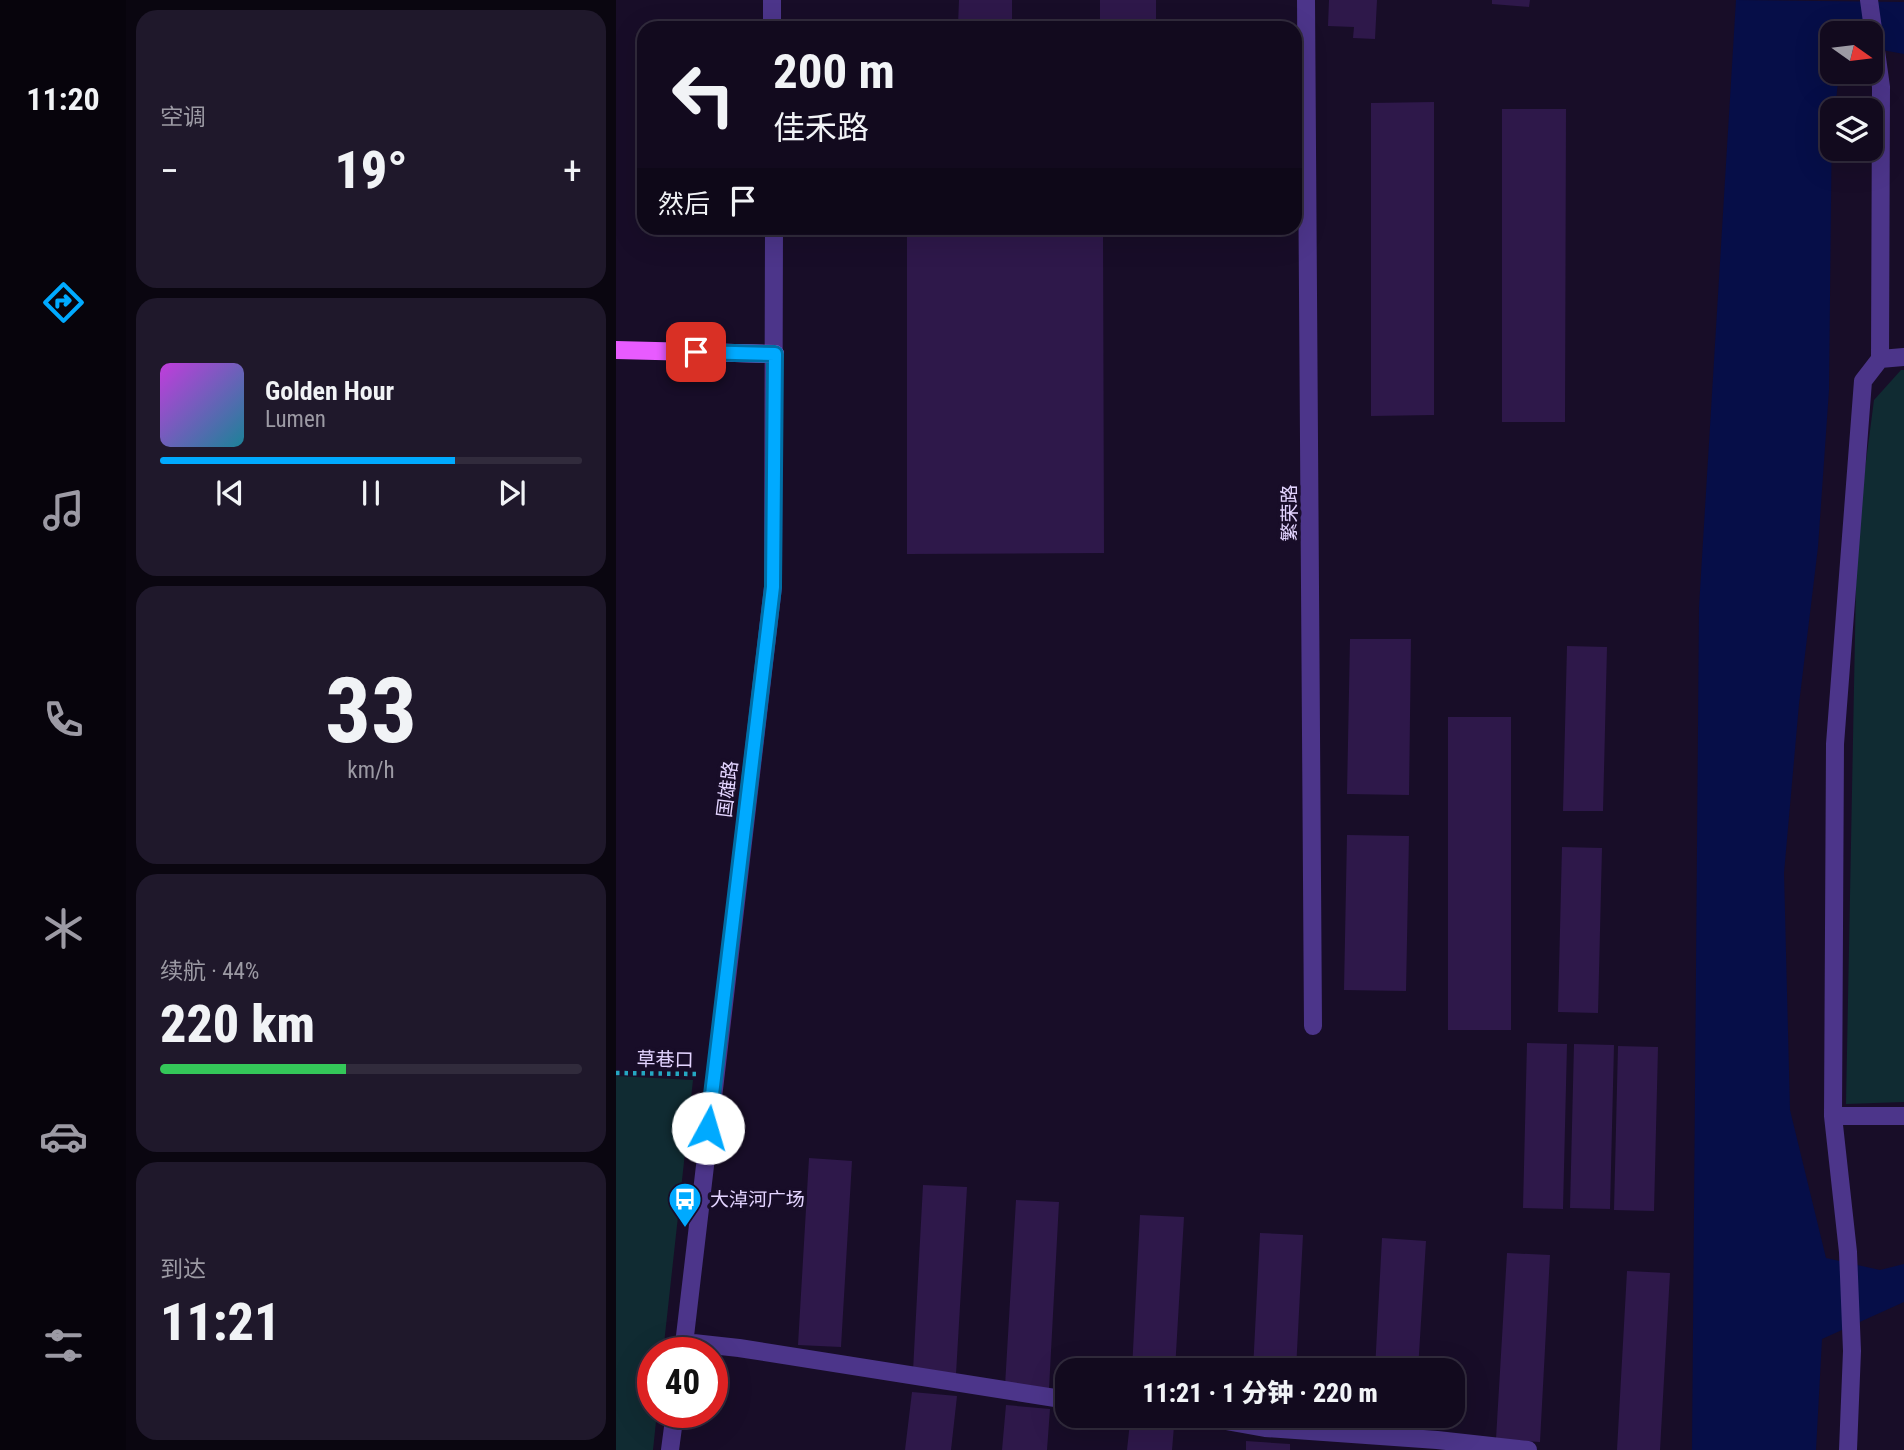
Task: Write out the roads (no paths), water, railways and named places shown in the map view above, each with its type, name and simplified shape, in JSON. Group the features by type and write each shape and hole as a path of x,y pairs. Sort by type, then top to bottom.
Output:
{"main road":[{"path":"616,350 775,354"}],"street":[{"path":"772,0 772,21"},
{"name":"繁荣路","path":"1306,0 1313,1026"},
{"path":"1847,1450 1852,1351 1848,1252 1833,1116 1835,744 1863,381 1880,359 1881,87 1869,0"},
{"name":"国雄路","path":"684,1337 773,587 774,235"},
{"path":"1880,359 1904,357"},
{"path":"1833,1116 1904,1116"},
{"path":"728,1348 1055,1398"},
{"path":"670,1450 673,1428"},
{"path":"1265,1428 1437,1440 1528,1450"}],"place":[{"name":"大淖河广场","path":"685,1229"}]}
